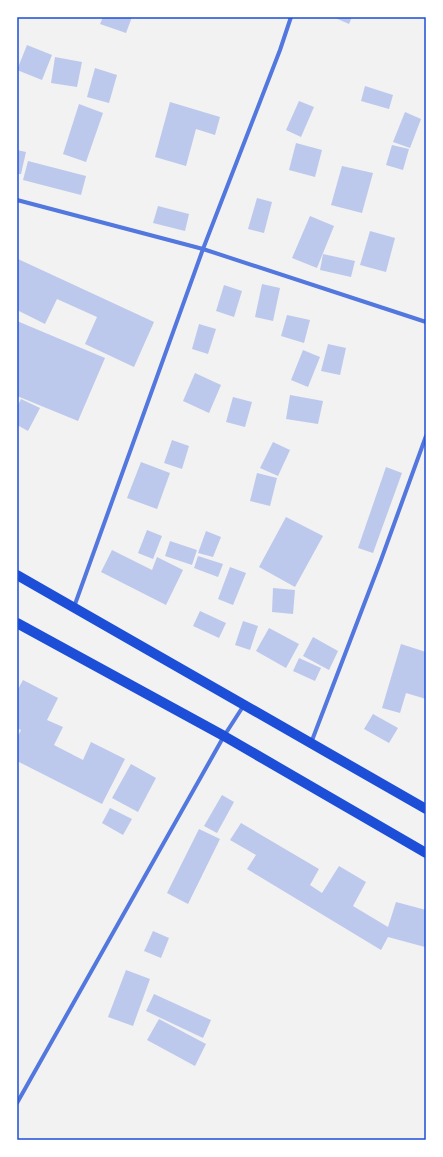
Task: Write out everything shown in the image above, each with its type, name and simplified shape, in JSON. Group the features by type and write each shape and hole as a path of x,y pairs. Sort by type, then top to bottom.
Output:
{"main road":[{"path":"17,575 426,809"},
{"path":"17,623 224,736 426,853"}],"street":[{"path":"74,607 203,249 280,50 291,17"},
{"path":"17,200 203,249 426,322"},
{"path":"311,744 381,560 426,436"},
{"path":"17,1103 224,736 244,704"}],"building":[{"path":"103,17 132,17 126,33 100,24"},
{"path":"333,17 352,17 349,24"},
{"path":"27,45 52,55 42,80 17,70"},
{"path":"55,57 82,62 77,87 51,83"},
{"path":"95,68 117,75 109,103 87,97"},
{"path":"365,86 393,95 389,109 361,101"},
{"path":"299,101 314,107 301,137 286,130"},
{"path":"170,102 220,117 215,135 196,129 186,166 155,157"},
{"path":"79,104 103,113 86,162 63,154"},
{"path":"405,112 421,119 410,148 393,142"},
{"path":"296,143 322,150 315,177 289,170"},
{"path":"392,145 409,149 403,170 386,165"},
{"path":"17,150 26,152 21,174 17,174"},
{"path":"28,161 86,176 81,195 23,180"},
{"path":"342,166 373,173 362,213 331,205"},
{"path":"257,198 272,202 264,233 248,229"},
{"path":"158,206 189,214 185,231 153,223"},
{"path":"310,216 334,226 317,268 292,258"},
{"path":"370,231 395,238 386,272 360,265"},
{"path":"323,254 355,261 351,277 320,270"},
{"path":"18,259 154,322 134,367 85,344 97,317 57,299 45,324 17,310"},
{"path":"262,284 280,288 273,321 255,317"},
{"path":"224,285 242,291 234,317 216,311"},
{"path":"287,315 310,320 304,343 281,336"},
{"path":"17,321 105,358 78,421 17,396"},
{"path":"199,324 216,329 208,354 192,349"},
{"path":"328,344 346,348 340,375 321,371"},
{"path":"303,350 320,357 308,387 291,380"},
{"path":"195,373 221,385 209,413 183,401"},
{"path":"290,395 323,401 318,424 286,419"},
{"path":"233,397 252,402 245,427 226,422"},
{"path":"21,399 40,408 28,431 17,425 17,407"},
{"path":"172,440 189,446 182,469 164,463"},
{"path":"273,442 290,450 278,476 260,468"},
{"path":"141,462 170,473 157,509 127,498"},
{"path":"386,467 402,473 373,553 358,548"},
{"path":"257,473 277,478 270,506 250,501"},
{"path":"286,517 323,536 295,587 259,567"},
{"path":"147,530 162,536 153,559 138,553"},
{"path":"206,531 221,537 213,557 198,553"},
{"path":"170,541 197,550 192,565 165,556"},
{"path":"112,550 152,570 157,557 183,570 166,605 101,572"},
{"path":"198,556 223,564 218,577 194,568"},
{"path":"230,567 246,573 233,605 218,599"},
{"path":"273,588 295,590 293,614 272,612"},
{"path":"200,611 226,623 219,638 193,626"},
{"path":"243,621 258,626 250,650 235,645"},
{"path":"269,628 299,644 286,668 256,651"},
{"path":"313,637 338,651 329,670 303,656"},
{"path":"401,644 426,652 426,699 406,693 400,713 382,708"},
{"path":"299,658 321,668 315,681 293,671"},
{"path":"23,680 58,698 47,720 63,727 54,745 83,760 91,742 125,759 102,804 17,761 17,738 21,730 17,728 17,691"},
{"path":"373,714 398,728 389,743 364,729"},
{"path":"131,764 156,778 138,812 112,798"},
{"path":"222,795 234,802 217,833 204,826"},
{"path":"110,808 132,819 123,835 102,823"},
{"path":"241,823 319,869 310,885 322,893 339,866 366,882 353,906 388,927 396,902 426,910 425,947 388,937 381,950 247,869 256,855 230,840"},
{"path":"199,829 220,839 188,904 167,893"},
{"path":"153,931 169,938 161,958 144,951"},
{"path":"126,970 150,979 133,1026 108,1017"},
{"path":"154,994 211,1020 203,1038 146,1011"},
{"path":"159,1019 206,1044 195,1066 147,1040"}]}
